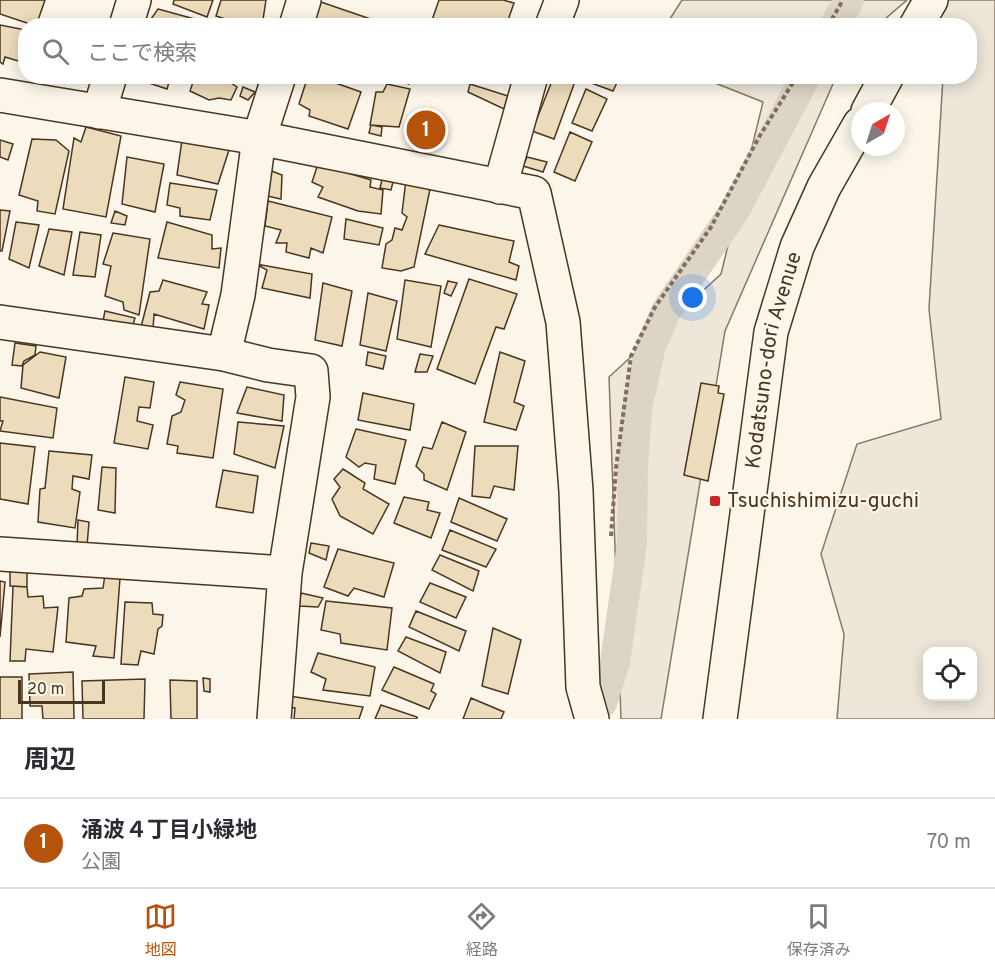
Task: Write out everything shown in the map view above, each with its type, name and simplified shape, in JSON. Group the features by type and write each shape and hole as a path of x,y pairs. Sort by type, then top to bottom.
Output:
{"street":[{"path":"128,18 134,0"},
{"path":"298,18 304,0"},
{"path":"555,18 562,0"},
{"path":"921,18 931,0"},
{"path":"99,112 108,84"},
{"path":"224,354 238,295 259,138 276,84"},
{"path":"500,187 529,84"},
{"path":"873,102 883,84"},
{"path":"0,95 259,138 534,193 563,322 576,491 583,687 592,719"},
{"name":"Kodatsuno-dori Avenue","path":"720,719 771,332 797,247 824,187 851,140"},
{"path":"0,322 224,354 268,365 312,371 313,397 285,573 274,719"},
{"path":"0,554 285,573"}],"path":[{"path":"833,18 843,0"},
{"path":"611,539 616,468 631,356 655,307 711,227 759,137 791,84"}],"shaded area":[{"path":"682,0 907,0 886,18 670,18"},
{"path":"910,0 995,0 995,719 837,719 844,634 821,554 857,444 941,419 929,309 943,84 977,84 977,18 921,18"},
{"path":"718,84 833,84 725,331 661,719 621,719 609,377 721,274 763,102"}],"building":[{"path":"0,0 45,0 39,18 18,18 18,20 0,14"},
{"path":"174,0 213,0 207,17 173,4"},
{"path":"221,0 266,0 263,18 216,16"},
{"path":"439,0 503,0 514,3 509,18 433,18"},
{"path":"318,1 368,18 313,18"},
{"path":"158,9 191,18 152,18"},
{"path":"0,25 18,28 18,61 5,57 3,64 0,62"},
{"path":"152,84 169,84 167,89"},
{"path":"192,84 232,84 237,87 231,100 219,98 209,100 190,91"},
{"path":"305,84 338,84 361,92 348,129 309,116 310,110 299,104"},
{"path":"387,84 410,89 399,127 370,125 376,92 383,92"},
{"path":"470,84 508,96 504,109 468,92"},
{"path":"551,84 574,84 554,139 532,131"},
{"path":"594,84 616,84 613,91"},
{"path":"243,87 255,92 248,100 240,96"},
{"path":"586,89 607,99 592,131 572,123"},
{"path":"371,125 382,127 381,136 369,133"},
{"path":"86,127 121,136 106,217 63,209 74,138 81,142"},
{"path":"570,132 592,142 575,181 554,172"},
{"path":"32,139 56,140 69,151 55,214 37,211 38,201 19,195"},
{"path":"0,140 13,144 8,160 0,157"},
{"path":"182,140 229,150 218,184 177,175"},
{"path":"127,157 164,164 155,212 122,204"},
{"path":"527,157 547,162 543,172 523,166"},
{"path":"318,164 371,180 370,187 383,190 381,214 358,211 318,197 323,187 312,182"},
{"path":"269,170 282,175 281,199 267,196"},
{"path":"383,176 394,178 391,190 380,188"},
{"path":"406,180 430,189 414,267 401,271 382,268 386,244 392,240 395,228 402,230 407,217 402,213"},
{"path":"170,183 217,190 210,220 180,216 180,208 167,205"},
{"path":"268,201 332,217 323,253 311,248 309,258 286,252 287,243 276,243 281,230 265,226"},
{"path":"0,210 10,211 2,251 0,251"},
{"path":"115,211 127,216 125,225 111,223"},
{"path":"346,219 383,228 379,245 344,239"},
{"path":"16,222 39,225 29,268 9,259"},
{"path":"167,222 212,235 212,249 221,248 219,268 158,258"},
{"path":"439,225 514,241 509,262 519,266 516,280 425,254"},
{"path":"49,229 72,232 64,275 39,266"},
{"path":"80,232 101,235 95,277 73,275"},
{"path":"113,233 150,239 139,315 124,310 123,302 105,296 111,266 103,264"},
{"path":"256,264 312,274 310,298 262,288 267,270"},
{"path":"469,279 517,294 504,329 496,327 475,384 437,369"},
{"path":"163,280 207,292 202,304 209,305 204,329 154,314 153,329 141,327 150,292 159,291"},
{"path":"405,280 441,286 431,347 397,339"},
{"path":"448,281 457,283 451,296 444,293"},
{"path":"323,283 352,291 342,346 315,340"},
{"path":"368,293 397,301 386,351 360,345"},
{"path":"105,311 135,318 131,331 102,326"},
{"path":"15,343 36,346 35,355 24,361 22,366 12,365"},
{"path":"40,352 66,357 59,398 21,388 23,365"},
{"path":"368,352 386,356 383,369 366,365"},
{"path":"500,352 525,361 514,402 524,406 516,430 484,422"},
{"path":"420,354 433,356 427,372 415,372"},
{"path":"125,377 154,382 150,408 139,407 137,421 153,425 148,449 114,443"},
{"path":"180,382 223,389 213,458 177,453 178,446 167,444 172,416 181,412 185,400 176,395"},
{"path":"701,383 719,386 718,393 724,394 708,481 684,475"},
{"path":"247,387 284,395 282,421 237,413"},
{"path":"363,393 414,404 410,430 358,420"},
{"path":"0,397 57,408 53,438 0,431 3,421 0,421"},
{"path":"238,422 284,426 275,468 234,454"},
{"path":"442,422 466,432 447,490 424,480 424,474 416,466 423,447 432,449"},
{"path":"356,429 406,440 395,484 374,479 376,465 365,463 359,467 346,457"},
{"path":"0,443 35,447 28,504 0,499"},
{"path":"475,446 518,446 514,490 494,486 490,498 472,496"},
{"path":"49,451 92,455 89,479 73,476 72,489 80,492 75,528 38,522 40,489 45,488"},
{"path":"102,467 116,468 115,513 98,510"},
{"path":"343,469 365,483 363,489 389,504 373,534 340,516 332,499 340,487 334,479"},
{"path":"223,470 258,476 253,513 216,507"},
{"path":"404,497 429,502 427,510 440,513 431,538 394,523"},
{"path":"459,498 507,519 497,541 451,522"},
{"path":"78,520 89,522 87,546 77,545"},
{"path":"450,530 496,549 486,567 442,550"},
{"path":"311,543 329,546 326,560 309,553"},
{"path":"338,549 394,563 384,597 354,588 348,596 324,587"},
{"path":"440,555 479,571 473,591 432,570"},
{"path":"10,569 27,570 27,587 10,586"},
{"path":"105,575 120,578 114,658 93,656 96,646 66,642 69,598 82,596 84,589 103,588"},
{"path":"0,581 5,582 0,637"},
{"path":"430,583 466,597 456,618 420,602"},
{"path":"13,586 27,587 28,597 43,596 44,608 58,607 53,652 26,649 25,661 10,661"},
{"path":"301,593 323,598 318,607 299,606"},
{"path":"326,601 392,608 387,650 341,643 340,634 321,630"},
{"path":"125,602 152,603 153,614 163,615 154,654 141,651 138,665 121,664"},
{"path":"416,611 466,631 459,651 409,627"},
{"path":"493,628 521,640 508,694 482,686"},
{"path":"406,637 446,652 440,673 398,651"},
{"path":"318,653 375,667 370,696 323,690 326,679 311,672"},
{"path":"394,667 434,684 431,691 436,694 429,709 382,690"},
{"path":"73,672 74,719 43,719 42,706 30,706 29,674"},
{"path":"0,677 22,677 22,719 0,719"},
{"path":"203,678 210,679 210,692 204,691"},
{"path":"145,679 144,719 83,719 82,681"},
{"path":"170,680 197,681 197,719 171,719"},
{"path":"289,696 363,707 359,719 294,719 295,708 286,707"},
{"path":"471,698 504,712 501,719 463,719"},
{"path":"381,705 417,717 417,719 375,719"}],"waterway":[{"path":"839,18 849,0"},
{"path":"653,342 666,311 735,210 802,84"},
{"path":"602,703 615,662 632,544 633,467 637,409 650,349"}],"place":[{"name":"涌波４丁目小緑地","path":"426,130"},
{"name":"Tsuchishimizu-guchi","path":"715,501"}]}
